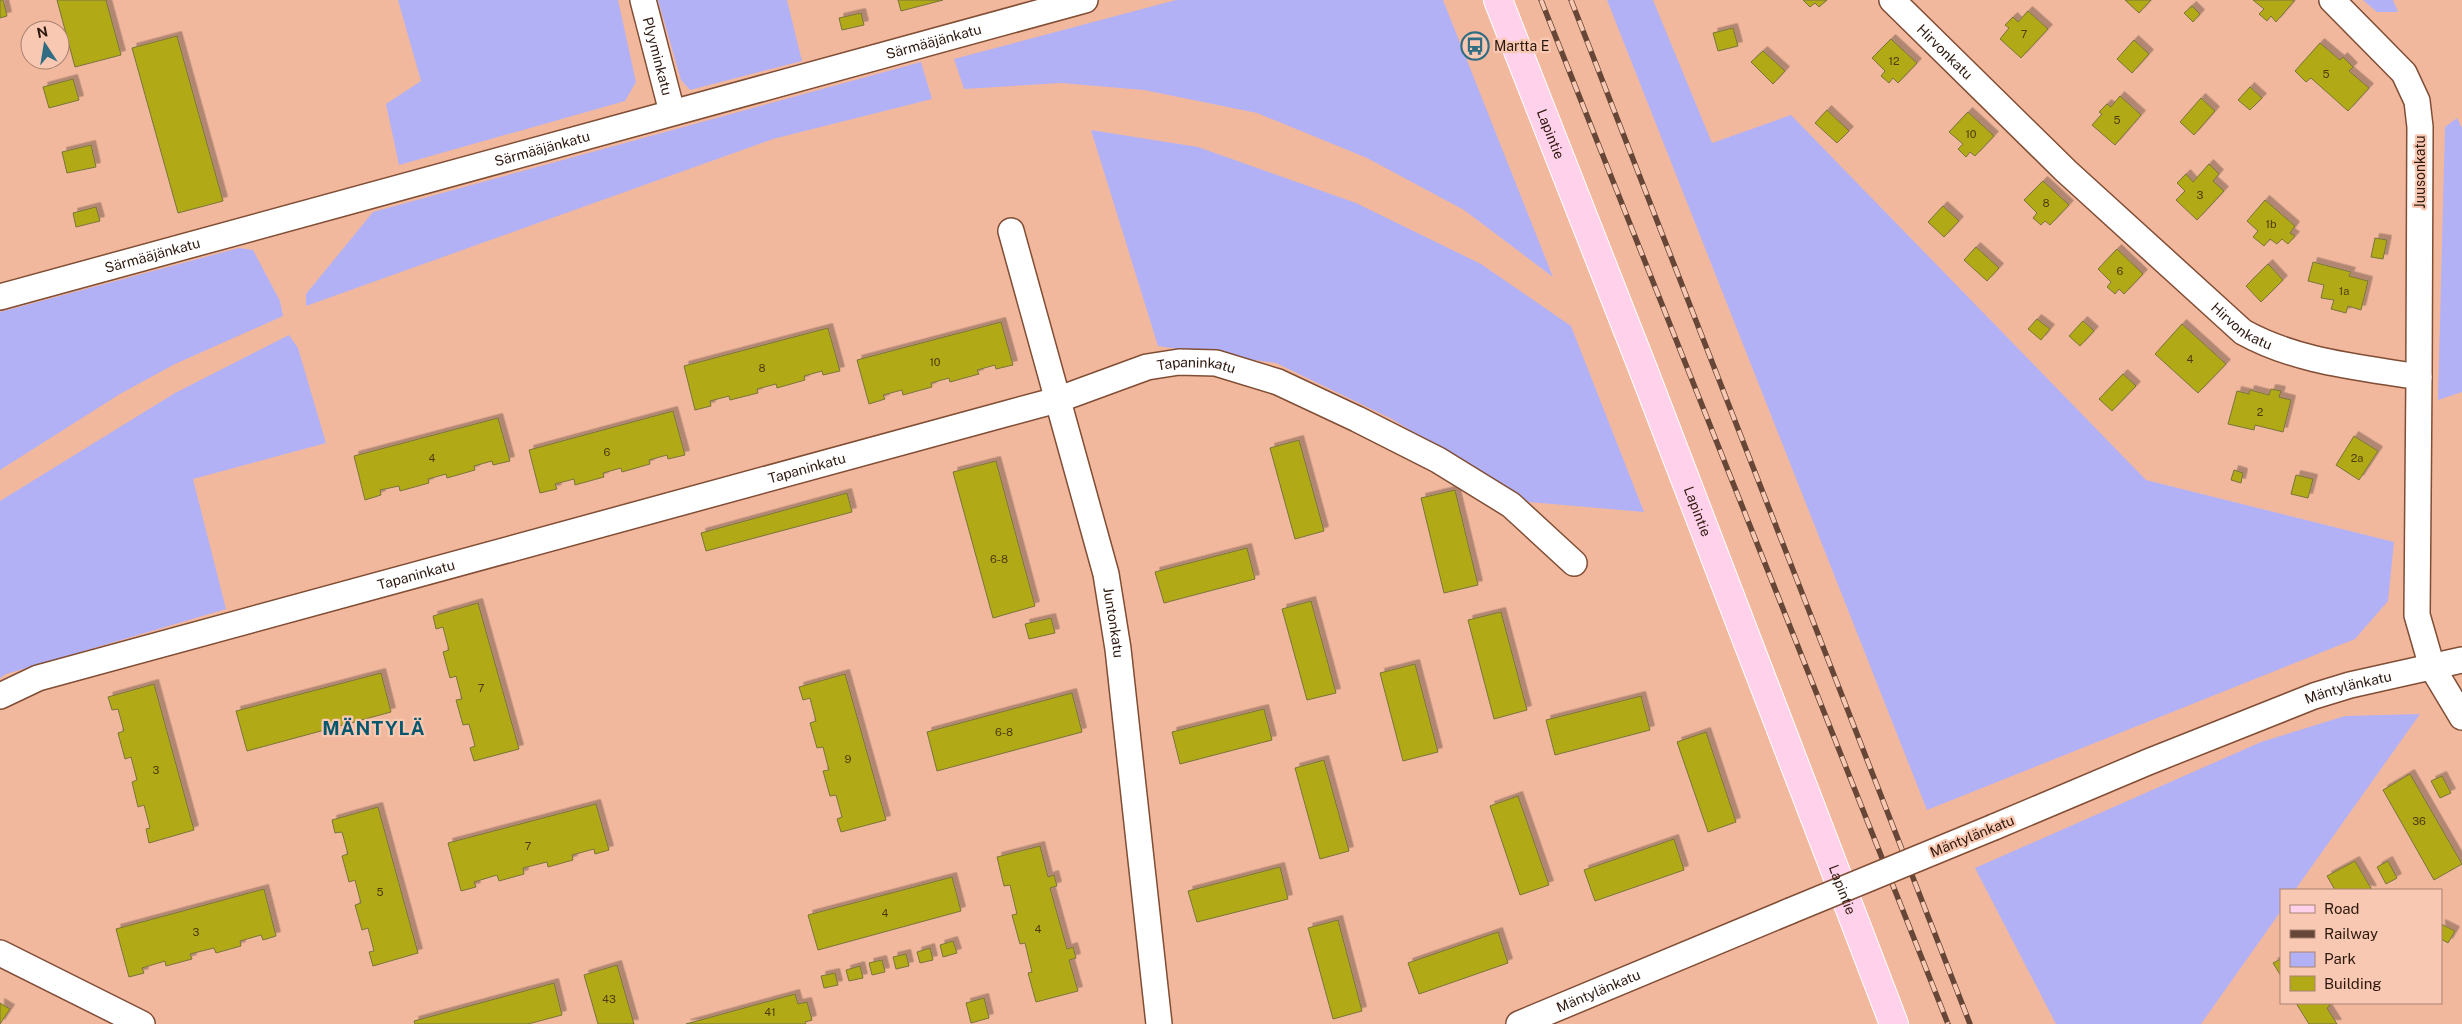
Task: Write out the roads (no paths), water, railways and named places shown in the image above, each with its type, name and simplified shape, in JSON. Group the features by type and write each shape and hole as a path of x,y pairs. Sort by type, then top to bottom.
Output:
{"main road":[{"name":"Lapintie","path":"1498,0 1643,368 1894,1024"}],"street":[{"name":"Plyyminkatu","path":"643,0 672,112"},
{"name":"Särmääjänkatu","path":"0,297 1085,0"},
{"name":"Hirvonkatu","path":"1892,0 2066,171 2244,332 2266,344 2297,355 2419,377"},
{"name":"Juusonkatu","path":"2332,0 2404,73 2417,101 2420,127 2419,377"},
{"name":"Juntonkatu","path":"1011,231 1106,574 1118,649 1159,1024"},
{"name":"Tapaninkatu","path":"0,696 38,678 1057,400 1147,367 1179,362 1216,364 1278,382 1438,460 1511,505 1574,563"},
{"path":"2419,377 2415,602 2422,640 2432,667 2462,717"},
{"name":"Mäntylänkatu","path":"1519,1024 1566,1015 1790,911 2148,762 2314,696 2350,685 2462,660"},
{"path":"0,953 142,1024"}],"railway":[{"path":"1541,0 1948,1024"},
{"path":"1571,0 1970,1024"}],"place":[{"name":"Martta E","path":"1475,46"}],"district":[{"name":"MÄNTYLÄ","path":"374,728"}]}
